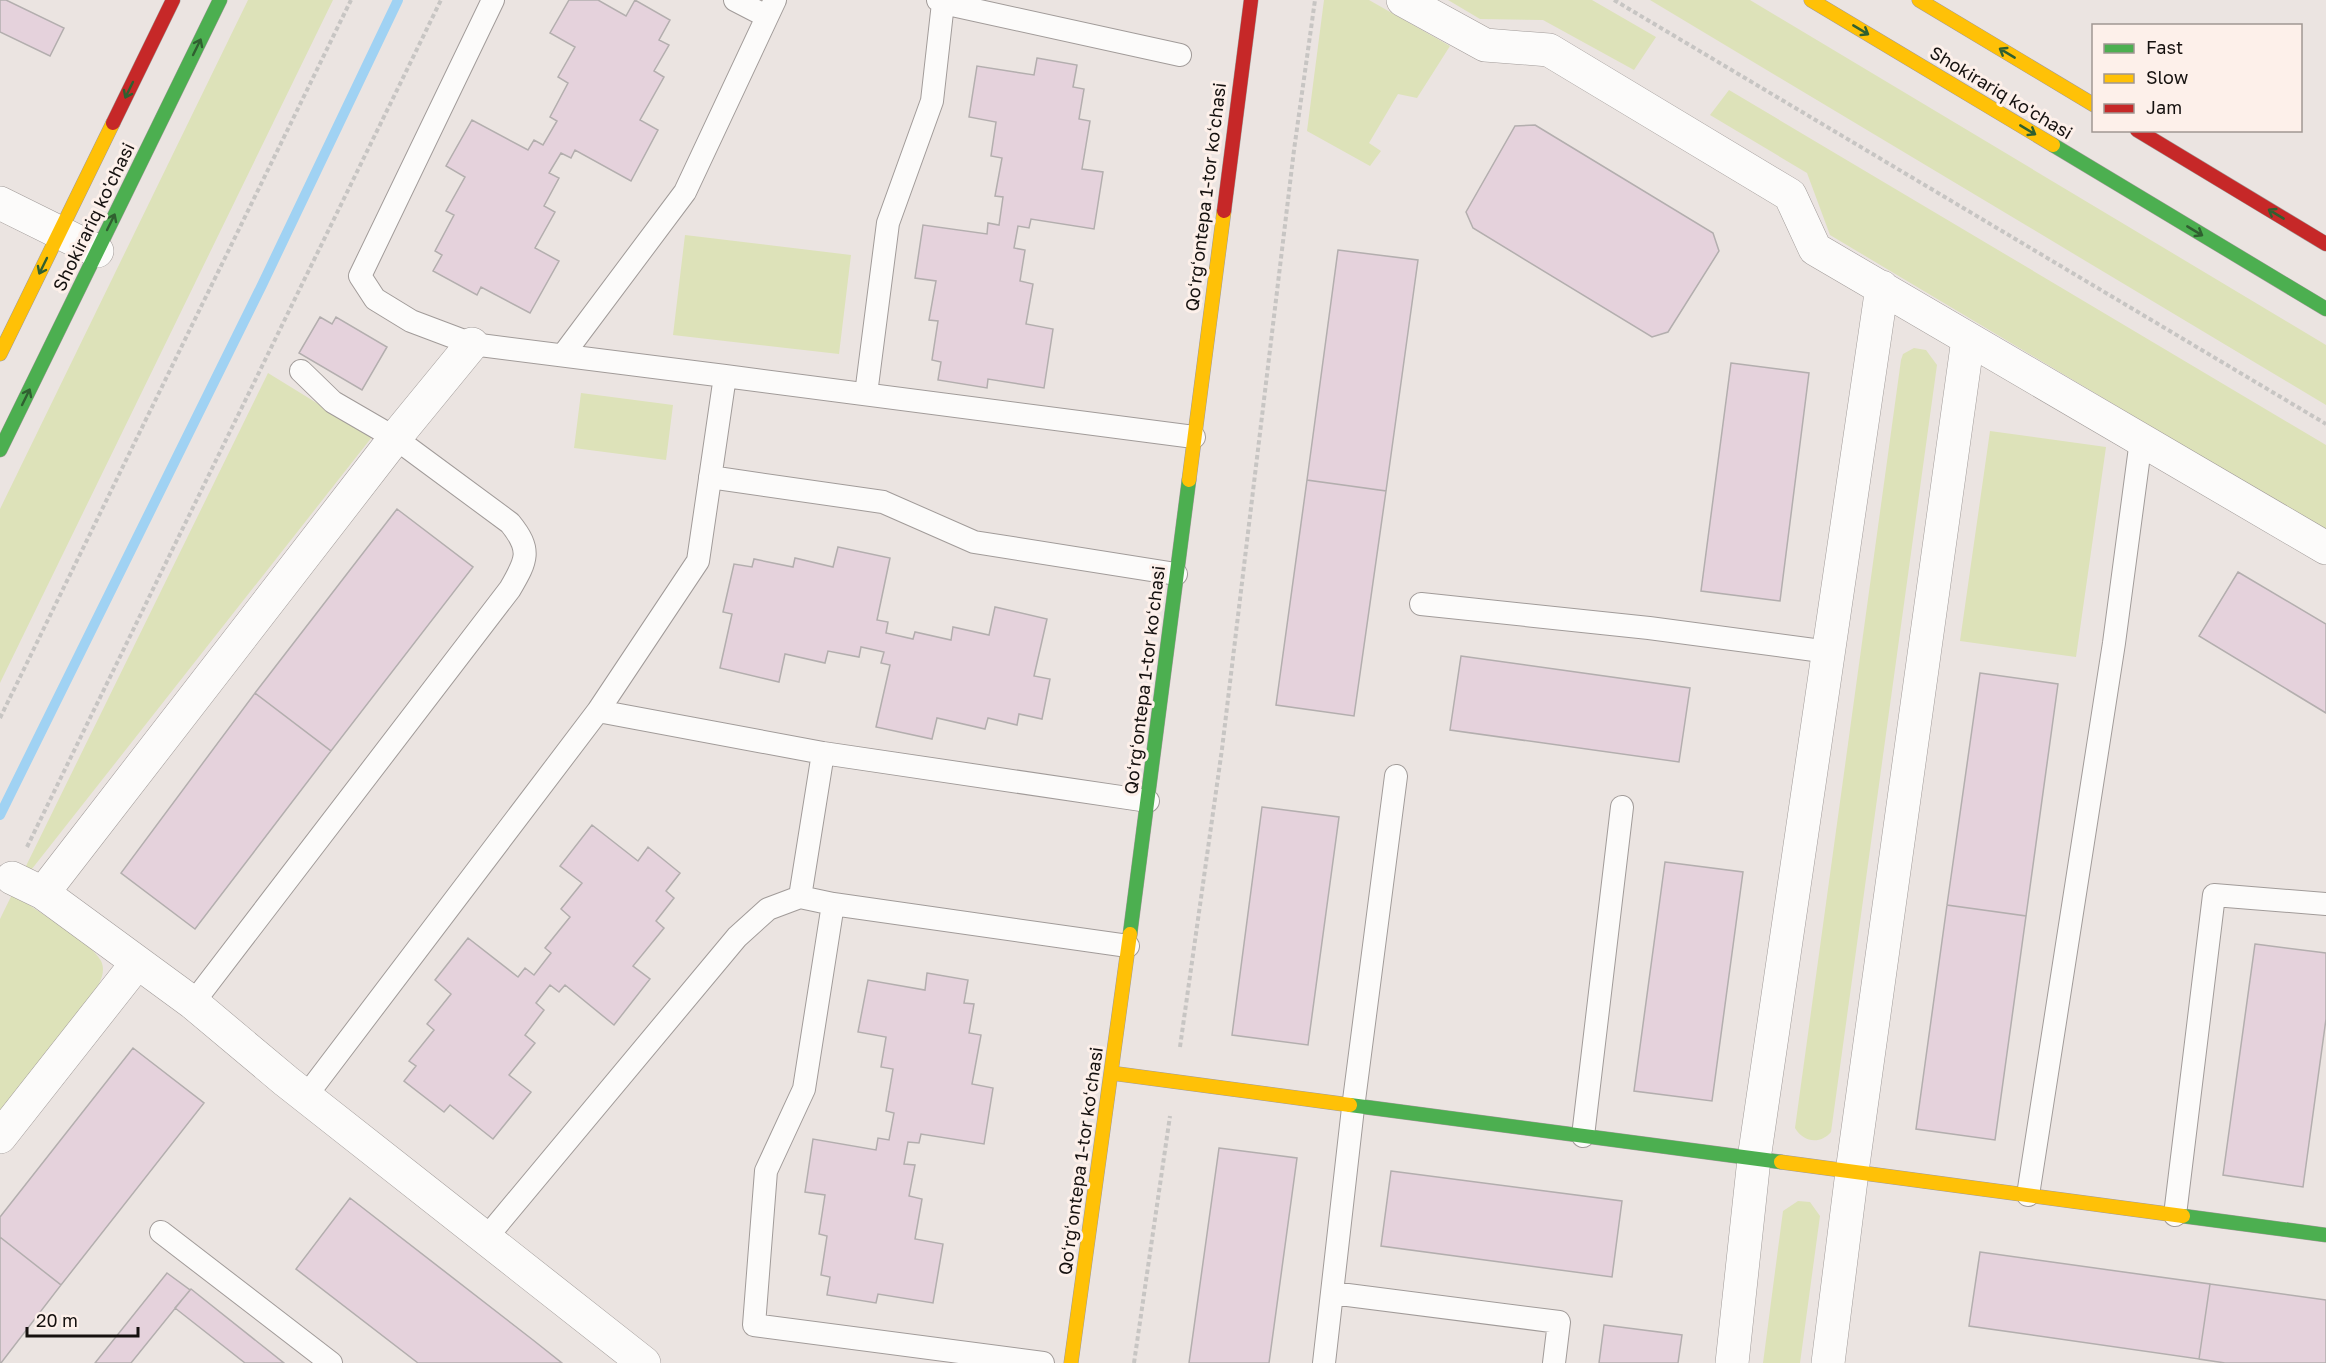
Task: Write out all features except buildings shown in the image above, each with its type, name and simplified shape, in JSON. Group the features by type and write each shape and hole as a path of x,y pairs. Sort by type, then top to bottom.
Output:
{"street":[{"name":"Shokirariq ko'chasi","path":"0,354 173,0"},
{"name":"Shokirariq ko'chasi","path":"0,450 220,0"},
{"name":"Qoʻrgʻontepa 1-tor koʻchasi","path":"1071,1363 1148,801 1251,0"},
{"path":"1402,0 1485,45 1549,50 1790,195 1815,249 2326,548"},
{"name":"Shokirariq ko'chasi","path":"1811,0 2326,309"},
{"name":"Shokirariq ko'chasi","path":"1918,0 2092,104"},
{"path":"2140,132 2326,244"},
{"path":"0,203 97,251"},
{"path":"1732,1363 1754,1159 1882,287"},
{"path":"1828,1363 1851,1172 1968,339"},
{"path":"44,893 395,438 472,344"},
{"path":"12,878 44,893 193,1004 644,1363"},
{"path":"0,1137 137,963"},
{"path":"1111,1073 1353,1108 1583,1136 2326,1235"}],"lane":[{"path":"493,0 360,276 375,298 411,321 472,344 1194,437"},
{"path":"563,355 685,192 771,8 735,0"},
{"path":"866,394 888,223 932,101 942,1 1180,55"},
{"path":"193,1004 510,589 521,570 526,553 522,537 510,522 395,438 333,402 301,371"},
{"path":"306,1096 598,711 698,561 725,376"},
{"path":"2028,1195 2114,643 2141,440"},
{"path":"710,477 883,502 974,542 1176,574"},
{"path":"1421,604 1649,628 1829,652"},
{"path":"598,711 823,753 1148,801"},
{"path":"800,897 823,753"},
{"path":"1324,1363 1353,1108 1396,776"},
{"path":"1583,1136 1622,807"},
{"path":"2175,1215 2214,895 2326,904"},
{"path":"486,1238 737,938 768,909 800,897 1128,946"},
{"path":"833,903 804,1089 766,1172 754,1325 1043,1363"},
{"path":"162,1232 331,1363"},
{"path":"1332,1293 1559,1322 1554,1363"}],"path":[{"path":"0,718 351,0"},
{"path":"12,878 441,0"},
{"path":"1134,1363 1222,749 1294,150 1315,0"},
{"path":"1614,0 2326,424"}],"green space":[{"path":"248,0 333,0 0,683 0,509"},
{"path":"1324,0 1369,0 1450,46 1417,98 1398,94 1369,143 1381,151 1370,166 1307,131"},
{"path":"1448,0 1592,0 1656,37 1634,70 1543,20 1480,19"},
{"path":"1650,0 1750,0 2326,345 2326,405"},
{"path":"1729,90 2326,445 2326,531 1830,235 1807,173 1710,115"},
{"path":"685,235 851,255 839,354 673,335"},
{"path":"1914,348 1926,350 1937,365 1831,1132 1822,1139 1812,1140 1802,1136 1795,1128 1901,360 1903,354"},
{"path":"268,373 372,437 13,893 95,952 103,965 103,970 93,995 0,1113 0,919"},
{"path":"581,393 673,405 666,460 574,448"},
{"path":"1990,431 2106,447 2076,657 1960,641"},
{"path":"1798,1201 1810,1202 1820,1216 1800,1363 1763,1363 1783,1211"}],"waterway":[{"path":"0,815 262,285 398,0"}],"traffic: fast":[{"path":"0,450 220,0"},
{"path":"2053,145 2326,309"},
{"path":"1130,934 1189,480"},
{"path":"1350,1105 1781,1162"},
{"path":"2183,1216 2326,1235"}],"traffic: slow":[{"path":"1811,0 2053,145"},
{"path":"1919,0 2092,104"},
{"path":"0,354 113,123"},
{"path":"1189,480 1224,211"},
{"path":"1071,1363 1130,934"},
{"path":"1111,1073 1350,1105"},
{"path":"1781,1162 2183,1216"}],"traffic: jam":[{"path":"113,123 173,0"},
{"path":"1224,211 1251,0"},
{"path":"2140,132 2326,244"}]}
